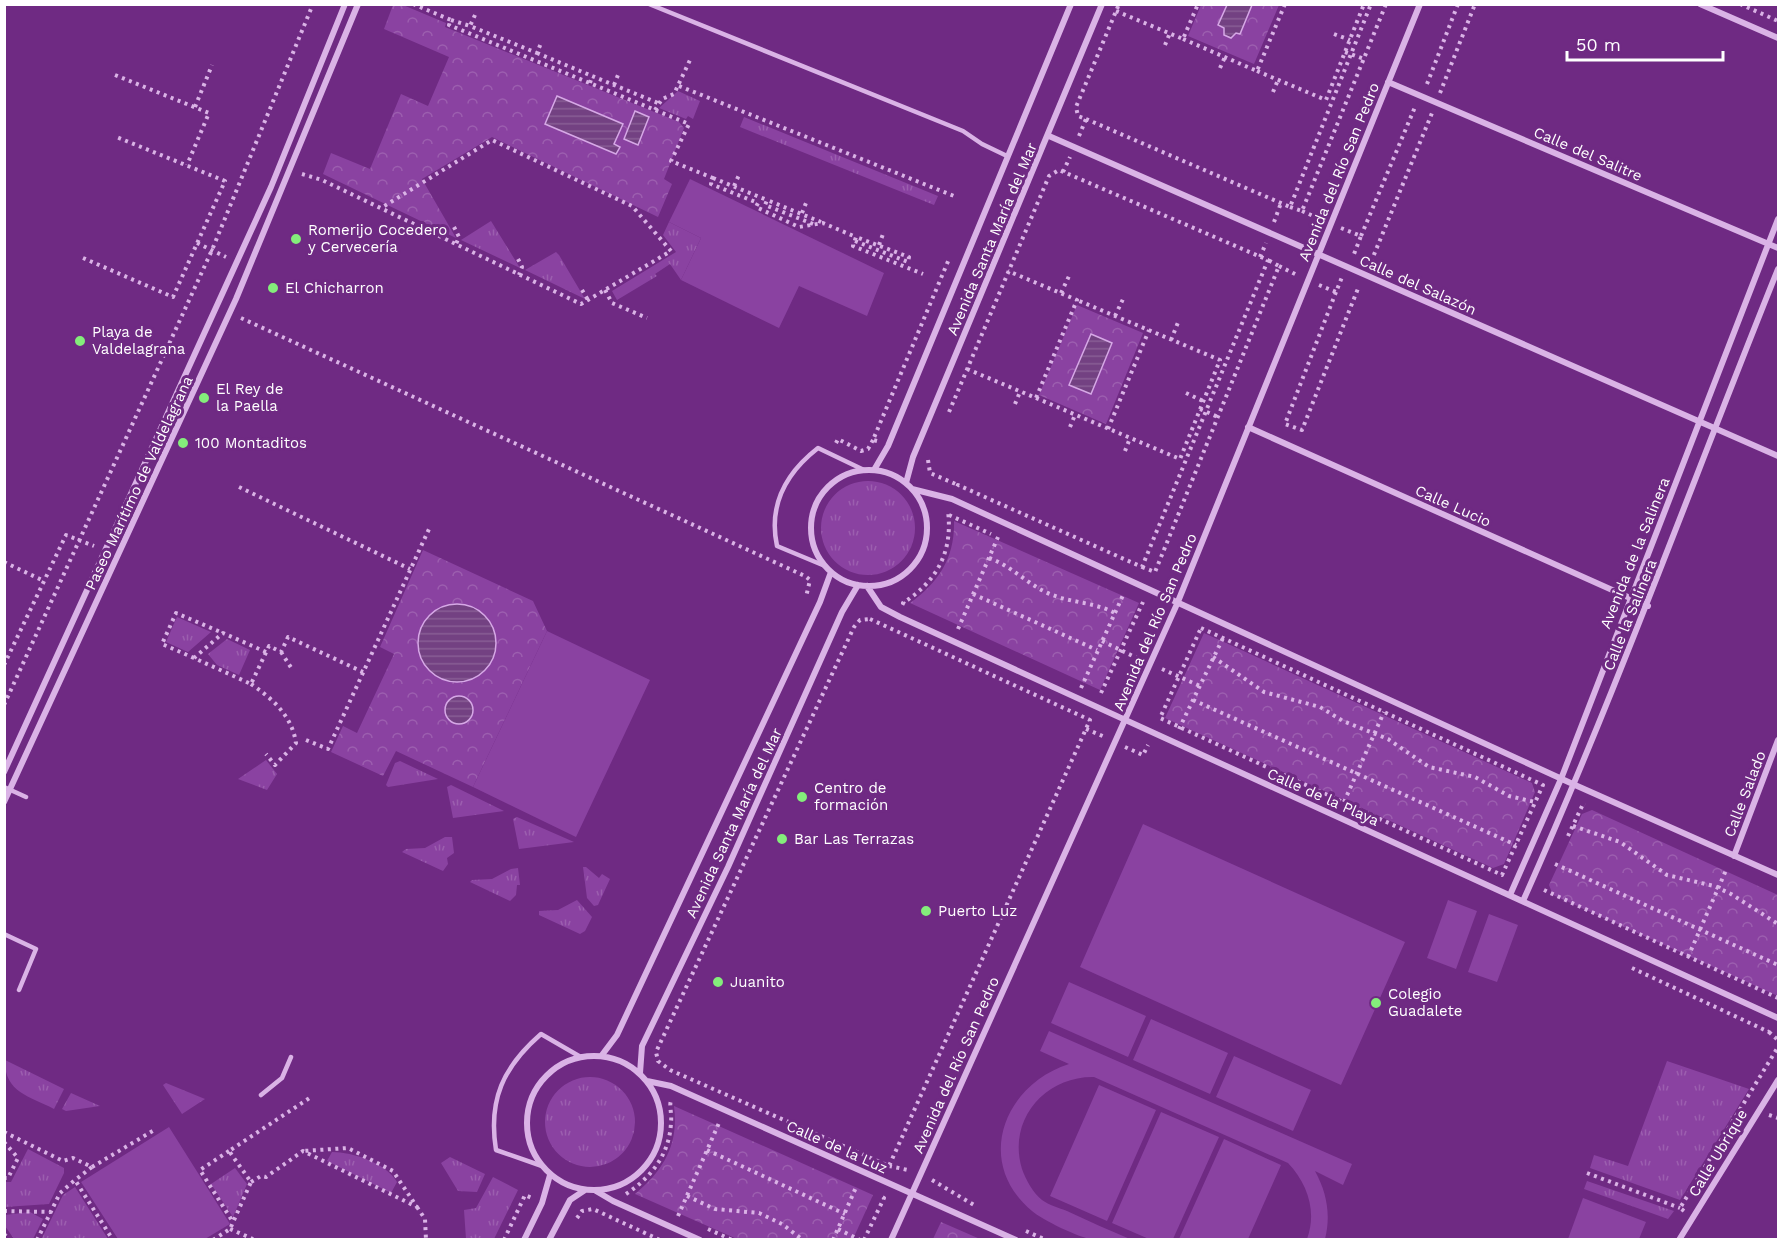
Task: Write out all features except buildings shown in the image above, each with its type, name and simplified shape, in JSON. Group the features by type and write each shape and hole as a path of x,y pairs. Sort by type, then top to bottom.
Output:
{"street":[{"name":"Paseo Marítimo de Valdelagrana","path":"4,772 271,187 345,4"},
{"name":"Paseo Marítimo de Valdelagrana","path":"4,802 7,788 236,299 358,4"},
{"name":"Avenida Santa María del Mar","path":"874,470 888,446 1071,4"},
{"name":"Avenida Santa María del Mar","path":"906,483 912,457 1049,136 1102,4"},
{"name":"Avenida del Río San Pedro","path":"891,1239 1177,604 1420,4"},
{"path":"1700,4 1779,38"},
{"name":"Calle del Salitre","path":"1388,81 1779,248"},
{"name":"Calle del Salazón","path":"1049,136 1779,456"},
{"name":"Avenida de la Salinera","path":"1510,895 1561,778 1629,598 1779,219"},
{"name":"Calle la Salinera","path":"1523,901 1575,785 1648,606 1714,428 1779,268"},
{"name":"Calle Lucio","path":"1248,428 1648,606"},
{"path":"864,470 874,470 891,474 906,483 921,503 926,519 927,536 922,552 913,566 900,577 884,584 867,586 858,585 831,572 816,552 812,537 815,506 834,481 864,470"},
{"path":"912,489 952,499 1575,785 1779,875"},
{"name":"Avenida Santa María del Mar","path":"602,1055 617,1035 820,602 831,572"},
{"name":"Avenida Santa María del Mar","path":"640,1073 642,1046 728,867 842,612 858,585"},
{"name":"Calle de la Playa","path":"867,586 881,607 900,617 1779,1018"},
{"name":"Calle Salado","path":"1734,856 1779,740"},
{"path":"602,1055 622,1062 640,1073 657,1099 662,1120 659,1141 650,1161 635,1176 616,1186 585,1190 567,1185 550,1175 530,1146 526,1124 529,1101 540,1080 557,1065 579,1056 602,1055"},
{"name":"Calle Ubrique","path":"1679,1239 1779,1080"},
{"name":"Calle de la Luz","path":"647,1081 670,1086 1016,1239"},
{"path":"524,1239 542,1203 550,1175"},
{"path":"549,1239 570,1200 585,1190"},
{"path":"596,1190 613,1201 700,1239"}],"lane":[{"path":"649,4 963,131 975,140 1007,156"},
{"path":"825,566 777,546 774,531 775,509 782,489 793,471 818,448 864,470"},
{"path":"7,788 26,797"},
{"path":"4,934 36,949 19,990"},
{"path":"542,1166 496,1150 493,1132 495,1104 500,1086 512,1065 541,1034 579,1056"},
{"path":"261,1095 282,1078 291,1057"}],"path":[{"path":"4,705 212,250 314,4"},
{"path":"413,4 658,103"},
{"path":"1119,4 1076,107 1078,116 1302,211 1386,4"},
{"path":"1183,39 1198,4"},
{"path":"1257,71 1285,4"},
{"path":"1116,10 1326,100 1364,4"},
{"path":"1290,207 1371,4"},
{"path":"1458,4 1427,84 1442,90 1476,4"},
{"path":"1740,4 1779,21"},
{"path":"470,26 475,15"},
{"path":"451,20 449,25 689,124 671,161 802,213 855,239 908,262 909,257 879,245 855,239"},
{"path":"1165,45 1170,33"},
{"path":"1334,34 1350,40"},
{"path":"537,53 541,43"},
{"path":"1345,52 1364,59"},
{"path":"1220,68 1225,57"},
{"path":"655,110 658,103 674,93 679,86 690,60"},
{"path":"195,107 212,65"},
{"path":"115,75 209,113 187,165"},
{"path":"615,85 618,75"},
{"path":"590,83 592,76"},
{"path":"1273,92 1278,80"},
{"path":"679,86 954,196"},
{"path":"1361,236 1415,106 1432,113 1371,262"},
{"path":"1063,172 1086,119"},
{"path":"83,258 173,297 225,181 114,136"},
{"path":"298,173 322,180 581,304 671,251 632,206 492,140 381,208"},
{"path":"932,452 927,463 930,472 1155,572 1279,266 1059,170 1049,176 945,421"},
{"path":"734,186 739,175"},
{"path":"713,178 711,184 758,203 756,207 799,227 823,223"},
{"path":"767,200 765,205 814,224"},
{"path":"802,213 806,203"},
{"path":"454,227 459,237 456,244"},
{"path":"879,245 883,234"},
{"path":"855,239 853,246 923,274"},
{"path":"197,243 222,255"},
{"path":"518,259 522,267 519,274"},
{"path":"1142,567 1268,260"},
{"path":"967,369 1180,459 1220,360 1008,271"},
{"path":"1061,293 1070,274"},
{"path":"1336,292 1286,424 1302,430 1361,282"},
{"path":"582,290 588,300"},
{"path":"605,290 612,303 647,318"},
{"path":"1116,316 1124,297"},
{"path":"1036,398 1077,300"},
{"path":"240,318 810,580 801,606"},
{"path":"1171,340 1179,320"},
{"path":"1108,429 1126,380 1149,330"},
{"path":"1015,404 1020,392"},
{"path":"1185,393 1203,401"},
{"path":"1200,409 1218,417"},
{"path":"1070,428 1075,415"},
{"path":"1125,451 1130,438"},
{"path":"829,453 838,439 861,451 868,449 873,440"},
{"path":"895,630 906,605 903,603 927,585 939,569 950,536 949,515 958,485"},
{"path":"239,487 410,569"},
{"path":"949,515 1008,542"},
{"path":"306,740 328,749 429,529"},
{"path":"4,665 66,535 91,545"},
{"path":"958,628 998,537"},
{"path":"782,566 786,550"},
{"path":"989,558 1007,564 1029,583 1052,595 1099,605 1115,613"},
{"path":"4,562 44,581"},
{"path":"1072,680 1102,694 1144,602 1113,588"},
{"path":"1070,711 1124,593"},
{"path":"973,594 1097,650"},
{"path":"266,652 176,613 162,644 251,684 272,698 293,726 296,743 275,765 266,754"},
{"path":"889,1166 1090,720 870,619 860,620 854,627 656,1052 657,1061 670,1070 889,1166 921,1173 979,1207"},
{"path":"948,624 968,633"},
{"path":"1201,628 1384,712 1543,785 1502,875 1160,718 1201,628"},
{"path":"194,658 223,633"},
{"path":"281,652 288,637 363,672"},
{"path":"1174,742 1223,638"},
{"path":"251,684 269,646 281,652 292,669"},
{"path":"1213,657 1264,692 1312,704 1374,735 1388,739 1429,767 1475,777 1509,796 1535,802"},
{"path":"1193,700 1516,845"},
{"path":"1344,802 1384,712"},
{"path":"1564,845 1583,804"},
{"path":"1573,826 1620,842 1667,876 1718,888 1779,924"},
{"path":"1551,874 1559,855"},
{"path":"1555,864 1779,965"},
{"path":"1688,957 1727,868"},
{"path":"1546,884 1543,892 1779,998"},
{"path":"1769,1032 1779,1040"},
{"path":"642,1046 656,1052"},
{"path":"233,1222 200,1170 311,1097"},
{"path":"628,1193 656,1168 670,1136 669,1101 679,1105"},
{"path":"709,1119 730,1128"},
{"path":"678,1216 719,1123"},
{"path":"37,1239 60,1193 92,1167 156,1129"},
{"path":"4,1132 63,1161 73,1158 92,1167"},
{"path":"4,1142 18,1158 8,1178 4,1178"},
{"path":"213,1239 230,1229 251,1182 261,1176 266,1178 303,1151 348,1148 393,1171 424,1219 426,1239"},
{"path":"707,1150 844,1214"},
{"path":"230,1151 251,1182"},
{"path":"303,1151 417,1207"},
{"path":"1587,1173 1680,1208"},
{"path":"75,1180 113,1239"},
{"path":"847,1181 866,1190"},
{"path":"833,1239 857,1185"},
{"path":"838,1229 862,1239 884,1197 875,1194"},
{"path":"687,1196 715,1209 759,1214 782,1224 803,1239"},
{"path":"576,1220 582,1211 593,1209 660,1239"},
{"path":"4,1211 51,1212"},
{"path":"1018,1227 1046,1239"},
{"path":"230,1229 253,1239"},
{"path":"4,1234 10,1239"}],"green space":[{"path":"393,5 403,5 446,23 445,27 679,122 684,128 664,179 672,184 658,217 492,137 422,179 456,238 323,174 331,153 370,169 401,94 428,106 449,57 384,29"},
{"path":"1201,5 1279,5 1254,64 1188,36"},
{"path":"678,91 700,101 693,119 688,116 686,119 659,108"},
{"path":"744,117 938,196 934,205 740,127"},
{"path":"690,179 884,273 867,316 799,286 779,328 681,280 701,238 669,222"},
{"path":"491,221 520,268 461,240"},
{"path":"669,222 701,238 681,280 670,264 655,274 657,276 617,300 612,291 676,252 663,235"},
{"path":"556,252 559,255 585,299 525,270"},
{"path":"1077,305 1143,333 1106,424 1039,395"},
{"path":"868,481 886,485 901,495 911,510 915,528 911,546 901,561 886,571 868,575 850,571 835,561 825,546 821,528 825,510 835,495 850,485"},
{"path":"954,521 1139,603 1100,690 910,603 929,586 943,568 952,546"},
{"path":"423,550 533,601 547,631 473,787 396,751 383,776 331,752 343,726 357,733 394,654 380,647"},
{"path":"177,617 211,632 188,652 166,642"},
{"path":"547,631 650,680 576,837 473,787"},
{"path":"1204,633 1532,783 1535,792 1504,864 1493,868 1165,718"},
{"path":"227,639 250,650 239,675 217,665 208,654"},
{"path":"266,760 277,774 267,790 238,779"},
{"path":"400,761 438,779 388,787 386,785 395,763"},
{"path":"451,785 504,811 453,818 447,787"},
{"path":"1592,810 1778,895 1778,996 1553,895 1549,885 1582,814"},
{"path":"517,817 574,842 519,849 513,819"},
{"path":"1143,824 1405,942 1341,1085 1080,967"},
{"path":"445,837 452,837 454,853 447,858 448,864 443,871 402,852 406,849 425,848"},
{"path":"583,867 599,878 602,874 610,879 598,905 594,906 587,898"},
{"path":"518,868 520,885 517,885 516,895 510,901 470,882 492,879 511,869"},
{"path":"577,900 592,917 585,931 580,934 539,915 539,911 558,910"},
{"path":"1448,900 1477,911 1456,969 1427,958"},
{"path":"1489,914 1518,925 1497,982 1468,972"},
{"path":"1069,982 1146,1016 1128,1057 1051,1023"},
{"path":"1151,1019 1228,1053 1210,1094 1133,1060"},
{"path":"1049,1031 1352,1164 1343,1185 1315,1171 1327,1204 1328,1221 1325,1239 1307,1239 1311,1219 1309,1199 1301,1180 1288,1163 1094,1077 1060,1084 1034,1104 1025,1118 1020,1134 1019,1151 1022,1169 1030,1186 1042,1200 1130,1239 1088,1239 1037,1215 1014,1192 1004,1171 1001,1149 1004,1127 1013,1107 1027,1089 1046,1074 1069,1064 1040,1051"},
{"path":"1234,1056 1311,1090 1293,1131 1216,1097"},
{"path":"5,1060 64,1089 54,1109 27,1096 13,1086 6,1071"},
{"path":"1667,1061 1749,1089 1680,1200 1590,1168 1594,1155 1628,1166"},
{"path":"581,1077 599,1077 615,1084 628,1097 635,1113 635,1131 628,1147 615,1160 599,1167 581,1167 565,1160 552,1147 545,1131 545,1113 552,1097 565,1084"},
{"path":"166,1083 205,1099 182,1114 163,1085"},
{"path":"1099,1085 1156,1110 1107,1221 1050,1196"},
{"path":"71,1093 100,1106 66,1111 62,1109"},
{"path":"674,1106 873,1195 853,1239 737,1239 635,1194 661,1166 672,1144"},
{"path":"1161,1112 1219,1137 1173,1239 1149,1239 1112,1223"},
{"path":"169,1127 230,1224 205,1239 118,1239 81,1182"},
{"path":"1224,1139 1281,1165 1248,1239 1179,1239"},
{"path":"28,1149 64,1168 64,1173 49,1204 5,1207 5,1182 11,1182"},
{"path":"332,1152 359,1156 385,1169 397,1182 391,1193 327,1161"},
{"path":"450,1157 485,1174 477,1192 458,1191 441,1163"},
{"path":"235,1168 247,1184 233,1217 211,1184"},
{"path":"493,1177 518,1190 494,1239 466,1239 464,1210 476,1208"},
{"path":"1587,1181 1674,1211 1668,1219 1584,1189"},
{"path":"75,1187 108,1239 41,1240 63,1195"},
{"path":"1583,1198 1646,1222 1639,1239 1568,1239"},
{"path":"30,1212 43,1219 33,1239 14,1239 5,1226 5,1215"},
{"path":"941,1222 980,1239 933,1239"}],"shaded area":[{"path":"1227,5 1252,5 1240,34 1236,33 1231,38 1224,35 1224,28 1218,25"},
{"path":"557,96 623,124 614,144 620,147 616,154 545,124"},
{"path":"635,111 649,117 638,145 624,139"},
{"path":"1091,334 1112,343 1091,394 1069,385"},
{"path":"457,604 472,607 485,615 493,628 496,643 493,658 485,671 472,679 457,682 442,679 429,671 421,658 418,643 421,628 429,615 442,607"},
{"path":"459,696 469,700 473,710 469,720 459,724 449,720 445,710 449,700"}],"place":[{"name":"Romerijo Cocedero y Cervecería","path":"296,239"},
{"name":"El Chicharron","path":"273,288"},
{"name":"Playa de Valdelagrana","path":"80,341"},
{"name":"El Rey de la Paella","path":"204,398"},
{"name":"100 Montaditos","path":"183,443"},
{"name":"Centro de formación","path":"802,797"},
{"name":"Bar Las Terrazas","path":"782,839"},
{"name":"Puerto Luz","path":"926,911"},
{"name":"Juanito","path":"718,982"},
{"name":"Colegio Guadalete","path":"1376,1003"}]}
